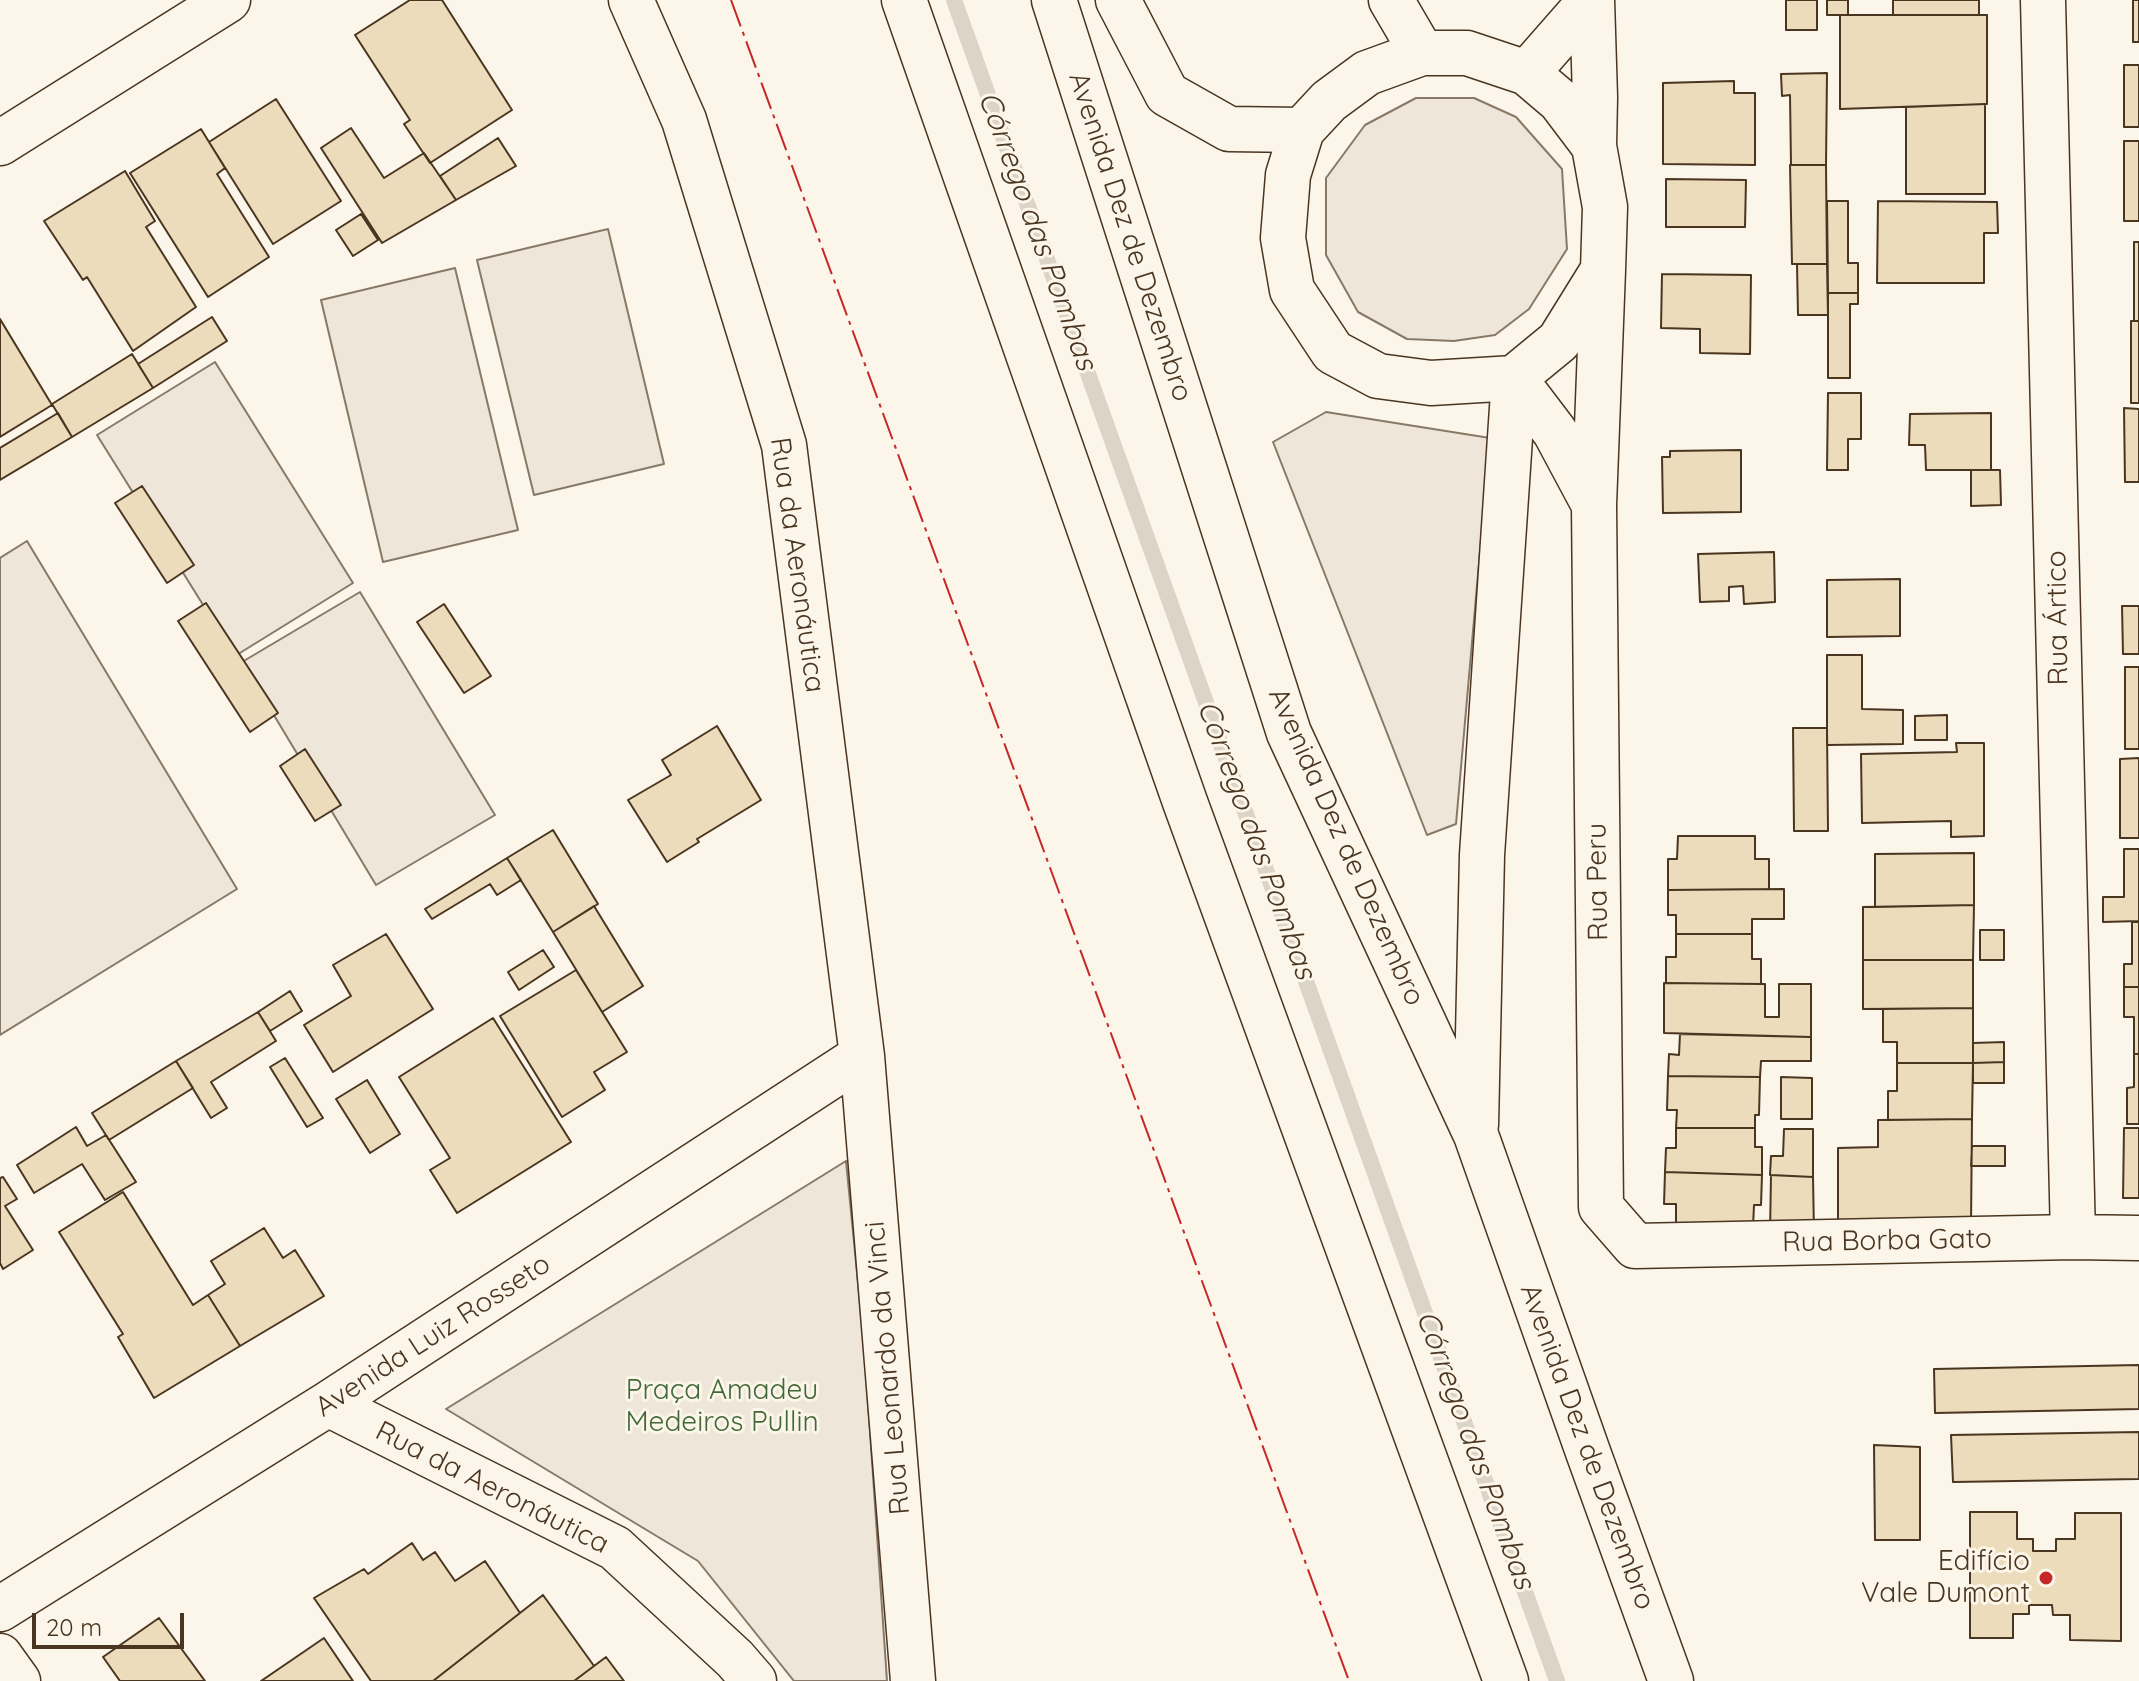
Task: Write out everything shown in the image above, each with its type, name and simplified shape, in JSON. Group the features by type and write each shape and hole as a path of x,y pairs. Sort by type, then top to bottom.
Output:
{"main road":[{"name":"Rua da Aeronáutica","path":"631,0 684,120 784,445 862,1056"},
{"path":"904,0 1185,802 1506,1681"},
{"name":"Avenida Dez de Dezembro","path":"1054,0 1289,733 1476,1135 1671,1681"},
{"path":"1118,0 1167,94 1229,129 1302,130"},
{"path":"1391,0 1422,53"},
{"path":"1527,73 1591,0"},
{"path":"1591,0 1594,146"},
{"name":"Rua Ártico","path":"2043,0 2073,1237"},
{"path":"0,143 203,7"},
{"path":"1594,146 1560,101 1527,73 1467,53 1422,53 1367,73 1329,101 1302,130 1288,175 1283,238 1292,290 1333,352 1378,376 1431,383 1514,378 1559,341 1603,270"},
{"name":"Rua Peru","path":"1594,146 1605,207 1594,505 1601,1207 1635,1246"},
{"path":"1476,1135 1482,855 1514,378"},
{"name":"Rua Peru","path":"1514,378 1555,432 1594,505"},
{"name":"Avenida Luiz Rosseto","path":"0,1609 328,1404 862,1056"},
{"name":"Rua Leonardo da Vinci","path":"862,1056 913,1681"},
{"name":"Rua Borba Gato","path":"1635,1246 2139,1238"},
{"name":"Rua da Aeronáutica","path":"328,1404 615,1548 735,1659 754,1681"},
{"path":"0,1656 18,1681"}],"green space":[{"path":"1416,98 1474,98 1516,117 1562,169 1567,249 1529,309 1495,335 1454,341 1407,339 1358,312 1326,255 1326,178 1365,125"},
{"path":"608,229 664,464 534,495 477,260"},
{"path":"455,268 518,530 383,562 321,300"},
{"path":"215,362 353,583 235,656 97,435"},
{"path":"1326,412 1490,438 1456,824 1427,835 1273,442"},
{"path":"27,541 237,889 0,1035 0,558"},
{"path":"360,592 495,815 376,885 242,662"},
{"name":"Praça Amadeu Medeiros Pullin","path":"846,1161 864,1343 887,1681 794,1681 698,1561 446,1409"}],"building":[{"path":"410,0 442,0 512,110 430,163 404,124 410,120 355,35"},
{"path":"1786,0 1817,0 1817,30 1786,30"},
{"path":"1827,0 1848,0 1848,15 1827,15"},
{"path":"1893,0 1979,0 1979,15 1893,15"},
{"path":"2133,0 2139,0 2139,42 2133,42"},
{"path":"1840,15 1987,15 1987,104 1840,109"},
{"path":"2124,65 2139,65 2139,127 2124,127"},
{"path":"1827,73 1826,165 1791,165 1790,95 1782,96 1781,74"},
{"path":"1734,81 1734,93 1755,93 1755,165 1663,164 1663,83"},
{"path":"276,99 341,201 273,244 209,142"},
{"path":"1985,104 1985,194 1906,194 1906,107"},
{"path":"351,128 384,178 424,153 456,200 382,243 321,148"},
{"path":"201,129 225,168 217,174 269,257 208,297 130,173"},
{"path":"498,138 516,166 456,200 440,176"},
{"path":"2124,141 2139,141 2139,221 2124,221"},
{"path":"1790,165 1826,165 1827,264 1792,264"},
{"path":"125,171 155,221 146,227 196,307 133,351 87,277 83,280 44,221"},
{"path":"1666,179 1746,180 1745,227 1666,227"},
{"path":"1827,201 1848,201 1848,263 1858,263 1858,293 1828,293"},
{"path":"1878,201 1997,202 1998,233 1984,233 1984,283 1877,283"},
{"path":"361,214 378,240 353,256 336,230"},
{"path":"2134,242 2139,242 2139,321 2134,321"},
{"path":"1797,264 1827,264 1828,315 1798,315"},
{"path":"1662,274 1751,275 1750,354 1700,353 1700,329 1661,328"},
{"path":"1828,293 1858,293 1858,304 1850,304 1850,378 1828,378"},
{"path":"212,317 227,341 153,388 138,364"},
{"path":"0,319 52,405 0,437"},
{"path":"2131,321 2139,321 2139,403 2131,403"},
{"path":"132,354 153,388 72,437 52,404"},
{"path":"1828,393 1861,393 1861,439 1848,439 1848,470 1827,470"},
{"path":"2124,408 2139,409 2139,482 2125,482"},
{"path":"58,413 72,437 0,480 0,448"},
{"path":"1991,413 1991,470 1926,470 1925,445 1909,445 1910,414"},
{"path":"1741,450 1741,512 1663,513 1662,457 1670,457 1670,451"},
{"path":"1971,470 2000,470 2001,505 1971,506"},
{"path":"142,486 194,565 167,583 115,503"},
{"path":"1774,552 1775,602 1744,604 1743,586 1729,587 1729,601 1700,602 1698,554"},
{"path":"1900,579 1900,636 1827,637 1827,580"},
{"path":"206,603 278,713 250,732 178,621"},
{"path":"444,604 491,676 464,693 417,622"},
{"path":"2122,606 2139,606 2139,654 2123,654"},
{"path":"1827,655 1862,655 1862,709 1903,710 1903,744 1827,745"},
{"path":"2125,667 2139,667 2139,749 2125,749"},
{"path":"1947,715 1947,740 1915,740 1915,716"},
{"path":"717,726 761,800 697,839 699,842 667,862 628,800 671,775 662,760"},
{"path":"1793,728 1827,728 1828,831 1794,831"},
{"path":"1956,743 1984,743 1984,836 1951,837 1951,821 1862,823 1861,754 1957,752"},
{"path":"305,749 341,805 315,821 280,766"},
{"path":"2139,758 2139,838 2120,838 2120,759"},
{"path":"553,830 598,904 553,932 507,858"},
{"path":"1678,836 1755,836 1755,859 1769,859 1769,889 1668,890 1668,859 1677,859"},
{"path":"2124,849 2139,849 2139,921 2103,922 2103,897 2124,897"},
{"path":"1974,853 1974,905 1875,907 1875,854"},
{"path":"507,858 521,880 497,895 490,884 432,919 425,909"},
{"path":"1784,889 1784,919 1752,919 1752,934 1676,934 1676,915 1668,915 1668,890"},
{"path":"1974,905 1973,960 1863,960 1863,907"},
{"path":"594,906 643,986 602,1012 553,932"},
{"path":"2132,922 2139,922 2139,987 2124,987 2124,964 2132,964"},
{"path":"1980,930 2004,930 2004,960 1980,960"},
{"path":"386,934 433,1009 333,1072 304,1025 351,996 333,965"},
{"path":"1676,934 1752,934 1752,959 1761,959 1761,984 1666,983 1666,957 1676,957"},
{"path":"543,950 554,967 519,990 508,972"},
{"path":"1863,960 1973,960 1973,1008 1863,1009"},
{"path":"576,970 627,1052 594,1072 605,1090 562,1117 500,1016"},
{"path":"1664,983 1765,984 1765,1017 1779,1017 1779,984 1811,984 1811,1037 1664,1033"},
{"path":"2124,987 2139,987 2139,1054 2134,1054 2134,1017 2124,1017"},
{"path":"290,991 302,1011 270,1031 258,1012"},
{"path":"1973,1008 1973,1063 1897,1063 1897,1042 1883,1042 1883,1009"},
{"path":"258,1012 276,1041 211,1082 227,1108 211,1118 176,1061"},
{"path":"493,1018 571,1142 457,1213 430,1170 450,1158 399,1077"},
{"path":"1680,1034 1811,1037 1811,1061 1761,1061 1760,1077 1668,1076 1669,1054 1679,1055"},
{"path":"2004,1042 2004,1062 1973,1063 1973,1043"},
{"path":"2134,1054 2139,1054 2139,1124 2127,1124 2127,1088 2134,1087"},
{"path":"285,1058 323,1118 307,1127 270,1067"},
{"path":"176,1061 193,1088 109,1140 92,1113"},
{"path":"2004,1062 2004,1083 1973,1083 1973,1063"},
{"path":"1897,1063 1973,1063 1972,1119 1888,1120 1888,1091 1897,1091"},
{"path":"1668,1076 1760,1077 1759,1115 1755,1115 1755,1128 1676,1128 1677,1110 1667,1110"},
{"path":"1781,1077 1812,1078 1812,1119 1781,1119"},
{"path":"367,1080 400,1134 370,1153 336,1099"},
{"path":"1972,1119 1971,1224 1838,1224 1838,1148 1878,1147 1878,1120"},
{"path":"76,1127 87,1146 106,1135 136,1182 105,1200 82,1164 34,1193 17,1165"},
{"path":"1676,1128 1755,1128 1755,1147 1762,1147 1762,1175 1665,1172 1666,1148 1676,1148"},
{"path":"2124,1128 2139,1128 2139,1198 2123,1198"},
{"path":"1784,1129 1813,1129 1813,1177 1770,1175 1771,1156 1783,1156"},
{"path":"1972,1146 2005,1146 2005,1166 1971,1166"},
{"path":"1665,1172 1762,1175 1761,1205 1754,1205 1753,1227 1676,1225 1676,1204 1664,1204"},
{"path":"1771,1175 1813,1177 1814,1233 1770,1233"},
{"path":"3,1177 17,1199 5,1206 33,1250 3,1269 0,1263 0,1178"},
{"path":"123,1192 193,1305 208,1295 240,1346 154,1398 118,1337 123,1334 59,1232"},
{"path":"264,1228 283,1258 295,1250 324,1296 240,1346 208,1295 225,1284 211,1261"},
{"path":"2139,1365 2139,1409 1935,1413 1934,1369"},
{"path":"2139,1432 2139,1479 1953,1482 1951,1435"},
{"path":"1874,1445 1920,1447 1920,1540 1875,1540"},
{"name":"Edifício Vale Dumont","path":"1970,1512 2017,1512 2017,1539 2033,1539 2033,1551 2056,1551 2056,1539 2075,1539 2075,1513 2121,1513 2121,1641 2070,1640 2070,1615 2053,1615 2052,1605 2029,1605 2029,1614 2013,1614 2013,1638 1970,1638"},
{"path":"412,1543 423,1560 435,1552 455,1581 485,1561 520,1613 433,1681 371,1681 314,1598 364,1569 368,1574"},
{"path":"543,1595 594,1666 574,1681 433,1681"},
{"path":"159,1618 205,1681 120,1681 103,1657"},
{"path":"324,1638 353,1681 261,1681"},
{"path":"606,1657 624,1681 574,1681"}],"waterway":[{"name":"Córrego das Pombas","path":"954,0 1557,1681"}],"power":[{"path":"731,0 1349,1681"}],"place":[{"name":"Edifício Vale Dumont","path":"2046,1578"}]}
